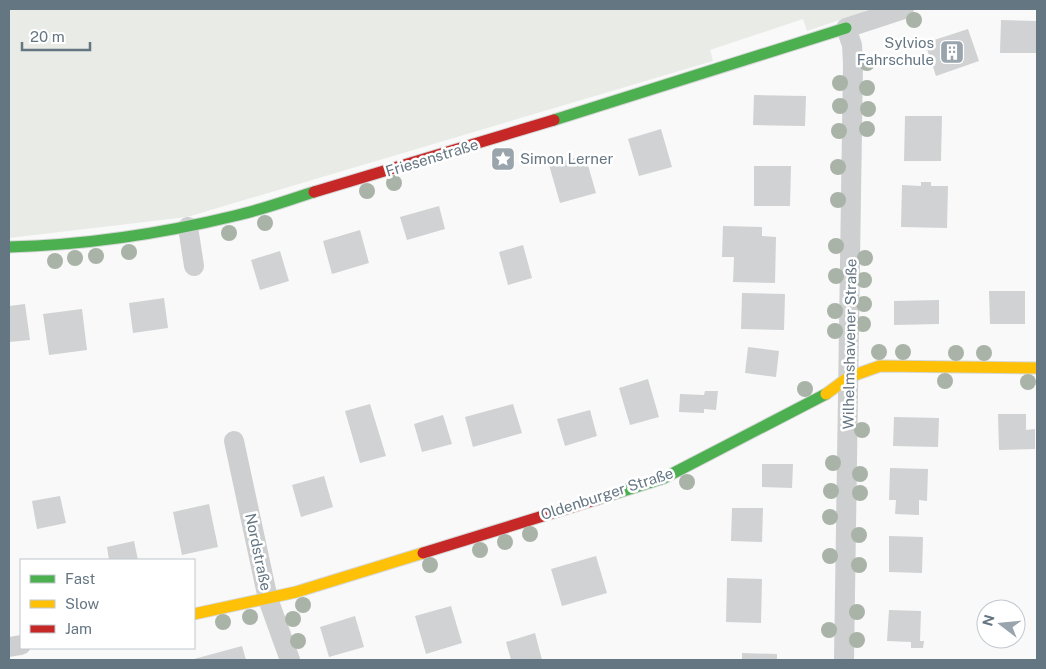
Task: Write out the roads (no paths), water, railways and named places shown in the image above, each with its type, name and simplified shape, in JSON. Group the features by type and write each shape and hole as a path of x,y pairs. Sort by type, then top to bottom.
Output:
{"street":[{"name":"Friesenstraße","path":"9,247 108,240 188,227 236,216 727,68 904,9"},
{"name":"Wilhelmshavener Straße","path":"844,660 853,64 852,46 846,28"},
{"path":"188,227 194,266"},
{"name":"Oldenburger Straße","path":"195,614 296,592 664,478 800,408 829,392 849,377 880,366 1037,368"},
{"name":"Nordstraße","path":"234,441 268,599 290,660"}],"place":[{"name":"Sylvios Fahrschule","path":"952,52"},
{"name":"Simon Lerner","path":"503,159"}]}
